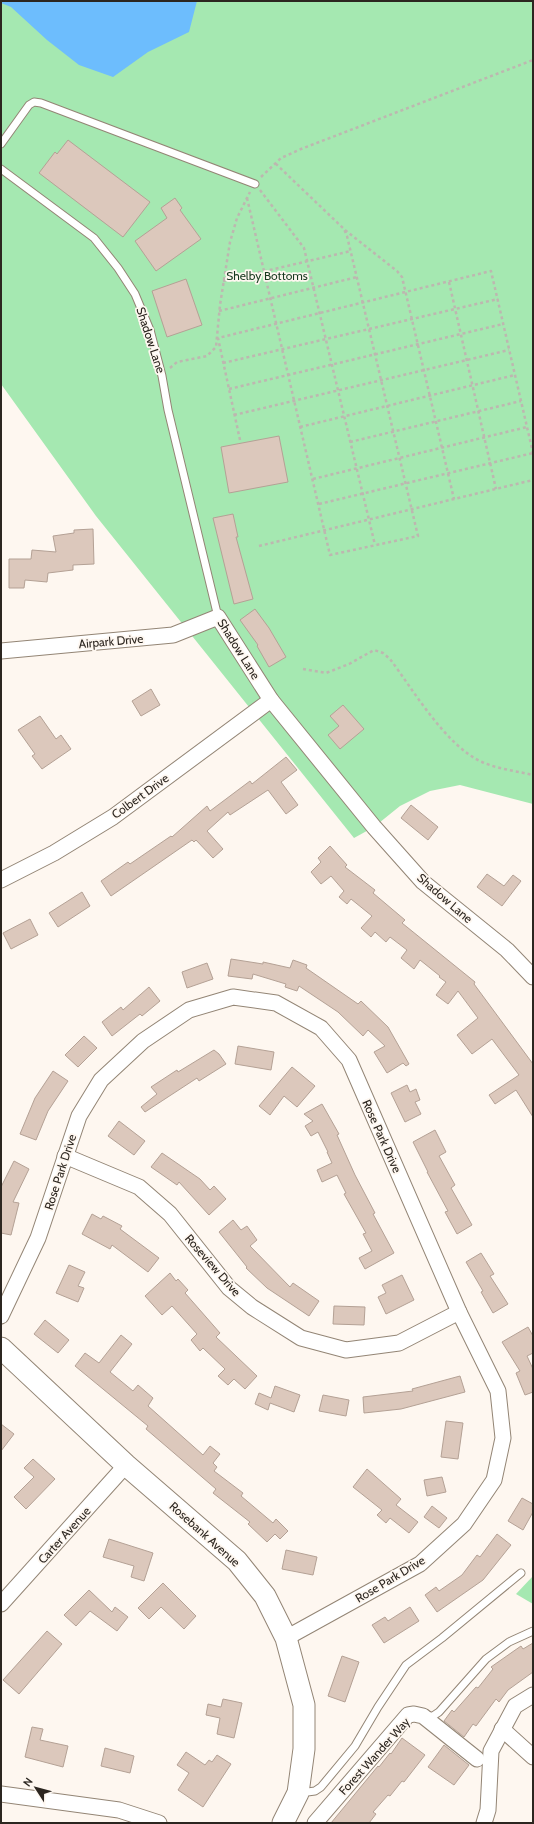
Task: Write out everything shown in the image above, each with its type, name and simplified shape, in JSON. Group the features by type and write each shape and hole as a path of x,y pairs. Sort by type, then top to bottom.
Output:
{"street":[{"name":"Airpark Drive","path":"1,651 173,635 218,617"},
{"name":"Shadow Lane","path":"218,617 271,700 374,827 423,882 507,950 533,976"},
{"name":"Colbert Drive","path":"1,880 54,853 113,817 271,700"},
{"name":"Rose Park Drive","path":"1,1316 38,1238 79,1116 101,1080 142,1041 189,1010 233,996 276,1003 321,1028 349,1060 459,1312 498,1391 503,1438 494,1480 464,1524 420,1564 286,1638"},
{"name":"Roseview Drive","path":"65,1156 139,1187 170,1214 229,1288 252,1307 301,1338 346,1350 399,1343 459,1312"},
{"name":"Rosebank Avenue","path":"1,1348 126,1465 237,1561 265,1596 286,1638 304,1705 304,1749 298,1793 283,1823"},
{"name":"Carter Avenue","path":"1,1604 126,1465"},
{"path":"484,1823 488,1810 491,1751 515,1706 533,1695"},
{"name":"Forest Wander Way","path":"315,1823 408,1716 414,1714 423,1716 477,1759"},
{"path":"502,1729 533,1757"},
{"path":"1,1794 119,1810 159,1823"}],"lane":[{"path":"1,144 29,105 34,102 41,102 255,184"},
{"name":"Shadow Lane","path":"1,169 94,238 118,268 135,294 150,330 162,376 168,410 218,617"},
{"path":"298,1793 314,1791 326,1781 355,1746 378,1707 406,1665 442,1638 521,1573"},
{"path":"423,1716 433,1716 439,1712 486,1659 509,1642 533,1631"}],"path":[{"path":"162,376 177,362 209,355 216,347 223,281 233,230 255,184 275,163 301,149 533,60"},
{"path":"275,163 344,229 397,271 402,277 454,499"},
{"path":"255,184 304,248 375,545"},
{"path":"247,198 330,555 418,536 351,251 344,229"},
{"path":"223,281 351,251"},
{"path":"218,338 491,271 533,453 319,504"},
{"path":"219,311 357,277"},
{"path":"449,282 496,488"},
{"path":"223,364 498,299"},
{"path":"229,389 503,324"},
{"path":"218,338 240,440"},
{"path":"234,415 509,350"},
{"path":"300,427 515,375"},
{"path":"350,442 521,401"},
{"path":"313,479 527,427"},
{"path":"259,546 533,480"},
{"path":"303,670 326,673 349,664 374,650 383,653 390,659 451,740 482,761 502,768 533,775"}],"green space":[{"name":"Shelby Bottoms","path":"1,1 533,1 533,804 460,785 430,791 400,806 374,827 354,838 96,516 1,384"},
{"path":"533,1576 533,1604 516,1594"}],"water":[{"path":"1,1 197,1 189,32 148,52 113,77 79,65 47,40 11,7 1,3"}],"building":[{"path":"68,140 150,202 123,237 39,173 55,152 57,154"},
{"path":"175,198 182,208 180,210 201,239 156,271 135,241 167,218 161,208"},
{"path":"186,279 202,325 167,337 152,291"},
{"path":"279,436 288,482 229,493 221,447"},
{"path":"233,514 238,537 236,537 253,599 234,604 213,518"},
{"path":"93,529 94,564 73,565 73,570 48,573 47,582 25,580 24,588 9,588 9,559 31,559 32,550 56,552 53,536 74,533 74,530"},
{"path":"255,609 269,628 286,657 269,667 257,646 258,645 240,620"},
{"path":"151,689 160,705 141,716 132,701"},
{"path":"343,705 364,729 340,749 328,735 339,726 330,716"},
{"path":"40,716 56,739 61,735 71,749 42,769 32,756 35,754 18,730"},
{"path":"286,757 297,770 281,782 298,805 286,814 268,790 230,815 228,812 207,831 223,849 213,858 196,840 194,842 192,840 111,896 101,881 128,862 130,864 171,836 172,837 207,806 210,811 250,781 252,784"},
{"path":"411,805 438,827 428,840 401,818"},
{"path":"330,846 347,865 345,867 375,890 373,893 405,920 402,923 475,982 474,984 533,1064 533,1117 516,1090 495,1104 489,1095 519,1075 492,1039 472,1054 457,1035 478,1018 458,991 448,1004 436,995 446,982 439,977 440,976 420,960 414,969 401,958 407,950 390,937 386,942 375,932 371,937 361,928 372,916 351,899 347,904 339,897 344,891 331,876 321,884 311,872 321,862 318,858"},
{"path":"487,874 504,886 513,875 521,881 502,906 477,887"},
{"path":"82,892 90,906 58,927 49,913"},
{"path":"30,919 38,935 11,949 3,933"},
{"path":"231,959 263,964 263,962 290,968 293,960 307,965 306,968 358,1004 361,1001 388,1027 409,1064 406,1066 403,1063 387,1073 374,1052 385,1046 368,1030 363,1036 338,1012 299,986 297,991 285,987 286,984 253,974 252,979 228,976"},
{"path":"207,963 213,979 187,988 182,972"},
{"path":"149,987 160,1001 142,1016 140,1014 112,1036 102,1022 121,1007 123,1010"},
{"path":"84,1036 97,1048 78,1067 65,1055"},
{"path":"238,1046 274,1052 271,1070 235,1064"},
{"path":"214,1050 226,1064 199,1081 197,1078 145,1112 141,1107 157,1094 151,1087 177,1070 178,1072"},
{"path":"292,1067 315,1086 297,1107 284,1096 270,1115 259,1106"},
{"path":"53,1071 68,1081 48,1111 36,1140 20,1134 35,1098"},
{"path":"407,1085 410,1092 416,1089 420,1100 415,1102 421,1114 405,1122 391,1093"},
{"path":"322,1104 339,1134 337,1135 355,1175 375,1213 373,1214 394,1253 365,1269 359,1258 372,1251 363,1234 366,1233 344,1194 346,1193 337,1175 322,1182 317,1170 332,1163 318,1132 311,1136 305,1126 313,1121 304,1114"},
{"path":"119,1121 145,1141 134,1155 108,1136"},
{"path":"435,1130 446,1152 439,1156 455,1185 451,1188 472,1225 457,1234 445,1212 448,1211 413,1142"},
{"path":"162,1153 200,1179 210,1190 214,1186 226,1199 209,1215 179,1182 177,1185 151,1167"},
{"path":"14,1161 29,1169 13,1202 19,1203 11,1235 1,1233 1,1187"},
{"path":"92,1214 101,1219 103,1216 122,1226 120,1229 159,1258 148,1272 112,1245 110,1249 82,1234"},
{"path":"233,1220 241,1230 247,1226 257,1240 250,1246 290,1287 293,1283 319,1301 309,1316 267,1288 246,1268 247,1267 219,1232"},
{"path":"481,1253 494,1274 490,1276 508,1304 493,1313 481,1292 483,1291 466,1262"},
{"path":"69,1265 85,1272 78,1286 84,1288 78,1302 56,1293"},
{"path":"170,1273 176,1281 178,1279 188,1290 185,1293 220,1333 216,1337 257,1376 245,1389 234,1379 228,1385 218,1376 225,1369 203,1348 200,1351 191,1340 197,1334 172,1306 162,1315 145,1296"},
{"path":"402,1275 414,1300 386,1314 378,1297 386,1293 382,1285"},
{"path":"334,1306 365,1307 364,1325 333,1324"},
{"path":"45,1320 69,1340 58,1353 34,1334"},
{"path":"528,1327 533,1336 533,1353 527,1356 533,1369 533,1392 525,1395 516,1373 520,1371 502,1342"},
{"path":"121,1335 132,1344 110,1372 133,1391 138,1385 153,1398 148,1406 203,1455 210,1446 220,1454 213,1463 217,1467 214,1471 243,1493 241,1496 273,1523 276,1519 288,1531 280,1539 275,1534 267,1542 248,1524 250,1522 213,1493 216,1489 146,1429 148,1426 75,1366 85,1353 99,1363"},
{"path":"460,1376 465,1392 401,1409 364,1413 363,1397 413,1391 412,1389"},
{"path":"275,1386 300,1395 294,1412 270,1403 268,1410 255,1404 259,1393 271,1398"},
{"path":"323,1395 349,1400 346,1416 319,1411"},
{"path":"446,1421 463,1423 458,1459 441,1457"},
{"path":"1,1424 14,1434 1,1451"},
{"path":"33,1459 55,1479 26,1509 14,1497 34,1477 24,1468"},
{"path":"367,1469 401,1499 396,1505 418,1522 409,1533 390,1518 386,1523 377,1515 382,1510 353,1487"},
{"path":"442,1477 446,1492 427,1496 424,1480"},
{"path":"522,1498 533,1504 533,1512 523,1530 508,1521"},
{"path":"432,1506 447,1518 439,1528 424,1517"},
{"path":"497,1534 511,1545 483,1580 437,1612 425,1595 436,1587 439,1591 462,1575 477,1555 480,1557"},
{"path":"109,1539 153,1553 144,1581 131,1577 134,1566 103,1557"},
{"path":"286,1550 317,1557 313,1575 282,1569"},
{"path":"163,1583 196,1616 184,1629 161,1607 149,1619 138,1608"},
{"path":"89,1590 112,1612 115,1607 128,1617 117,1631 90,1611 76,1626 64,1615"},
{"path":"410,1607 419,1621 384,1643 372,1625 385,1617 388,1621"},
{"path":"47,1631 62,1644 19,1694 3,1680"},
{"path":"533,1643 533,1672 508,1690 499,1702 496,1699 476,1726 473,1724 464,1737 444,1721 452,1710 454,1712 476,1687 478,1688 493,1669 491,1667 521,1646 523,1649"},
{"path":"342,1656 359,1662 345,1702 328,1696"},
{"path":"223,1699 242,1703 234,1738 217,1734 220,1718 206,1715 208,1704 221,1707"},
{"path":"32,1727 43,1729 40,1740 68,1746 63,1767 25,1757"},
{"path":"402,1738 425,1755 404,1782 402,1781 390,1796 388,1795 373,1812 376,1814 369,1823 331,1823 378,1766 379,1767 390,1753 391,1754"},
{"path":"444,1745 469,1765 454,1785 428,1767"},
{"path":"105,1748 134,1756 130,1773 101,1766"},
{"path":"186,1752 205,1765 209,1760 212,1762 217,1755 231,1764 203,1807 178,1790 189,1773 177,1765"}]}
